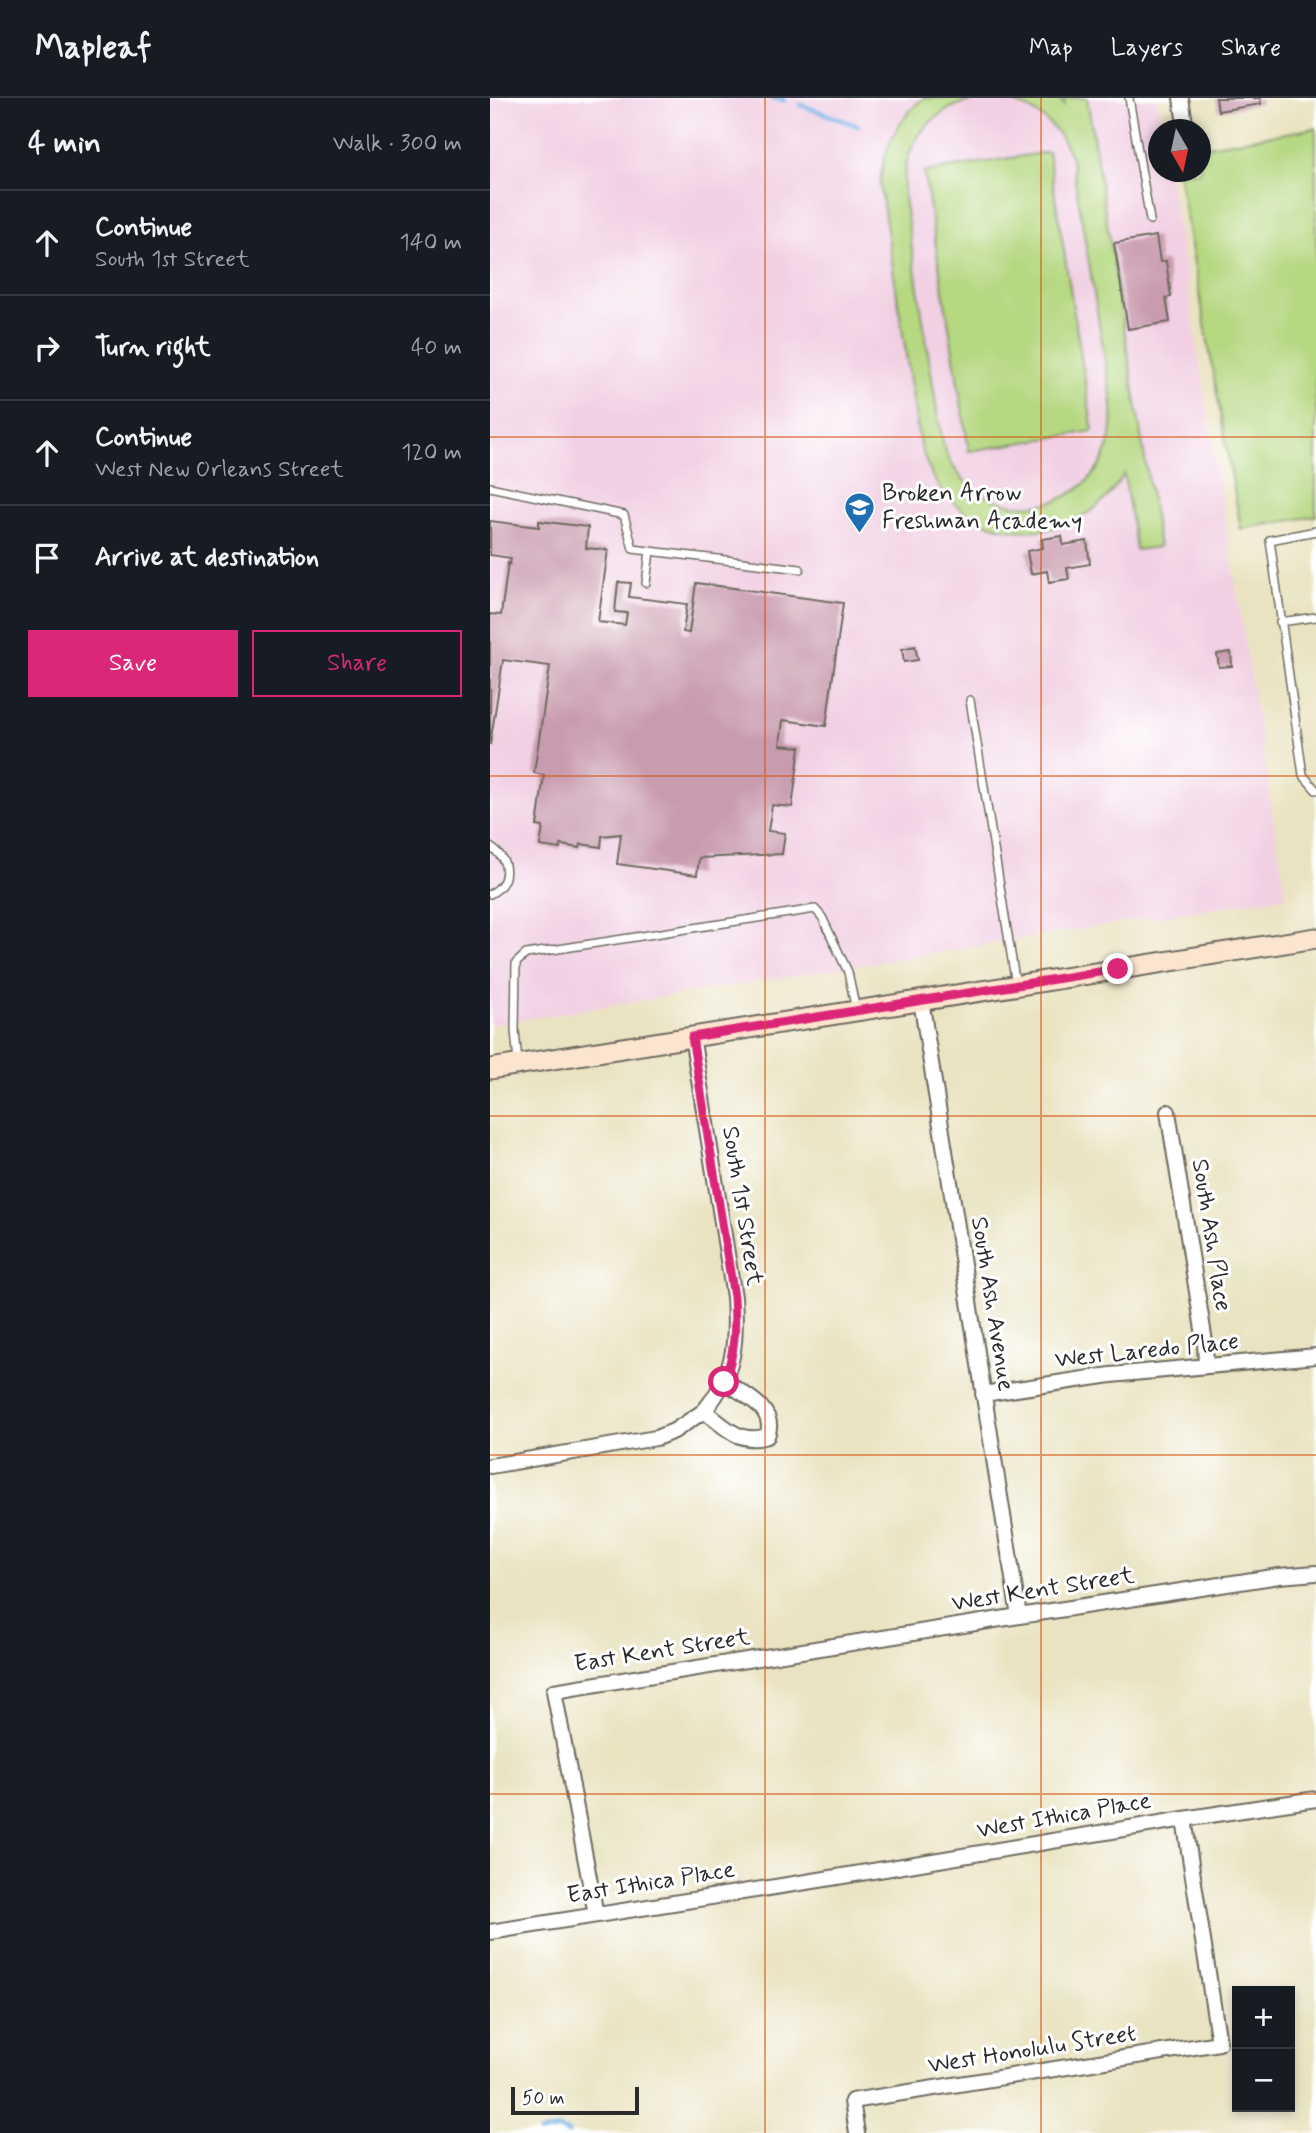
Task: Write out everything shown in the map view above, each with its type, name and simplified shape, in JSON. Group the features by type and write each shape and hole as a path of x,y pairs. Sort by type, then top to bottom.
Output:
{"main road":[{"path":"490,1069 1316,938"}],"street":[{"path":"1181,98 1184,119"},
{"name":"South Ash Avenue","path":"921,1000 1019,1616"},
{"name":"South 1st Street","path":"692,1037 734,1297 736,1331 724,1382 704,1411"},
{"name":"South Ash Place","path":"1168,1112 1205,1342 1206,1366"},
{"name":"West Laredo Place","path":"983,1394 1111,1375 1316,1356"},
{"path":"490,1466 656,1438 674,1431 704,1411 742,1439 755,1440 767,1436 771,1427 769,1417 760,1407 724,1382"},
{"name":"West Kent Street","path":"777,1657 1019,1616 1279,1576 1316,1573"},
{"name":"East Kent Street","path":"596,1915 554,1691 777,1657"},
{"name":"West Ithica Place","path":"819,1880 1184,1819 1316,1800"},
{"name":"West Honolulu Street","path":"857,2133 852,2101 1219,2043 1184,1819"},
{"name":"East Ithica Place","path":"490,1932 819,1880"}],"lane":[{"path":"1129,98 1150,220"},
{"path":"490,487 624,515 633,549 800,569"},
{"path":"1316,531 1270,540 1303,775 1316,790"},
{"path":"646,583 650,551"},
{"path":"1280,622 1316,617"},
{"path":"970,701 1016,985"},
{"path":"490,847 503,859 507,869 506,879 501,887 490,894"},
{"path":"518,1064 515,1030 516,963 526,954 815,909 822,917 848,972 856,1010"}],"shaded area":[{"name":"Broken Arrow Freshman Academy","path":"490,98 1157,98 1160,119 1148,119 1148,182 1171,182 1286,896 490,1025"}],"green space":[{"path":"923,98 991,98 1057,98 1064,105 1064,98 1087,98 1159,547 1136,550 1124,474 1106,498 1092,510 1073,521 1031,531 988,524 969,514 951,501 934,479 919,439 880,184 884,159 892,137","holes":["991,98 1005,100 1040,115 1058,133 1071,156 1112,402 1110,439 1106,453 1093,475 1075,491 1055,501 1032,505 1009,504 987,496 967,483 948,458 938,417 904,198 908,159 915,142 937,116 971,101"]},
{"path":"1316,128 1316,516 1241,529 1180,182 1211,182 1211,145"},
{"path":"1048,152 1093,431 969,451 924,172"}],"building":[{"path":"1216,98 1260,98 1261,104 1218,111"},
{"path":"1156,236 1160,262 1166,261 1171,297 1166,298 1170,322 1128,329 1114,243"},
{"path":"490,521 539,527 539,521 588,527 586,548 608,550 598,622 625,625 627,613 615,612 618,582 631,583 629,597 687,604 683,632 689,633 696,583 843,603 826,726 783,720 780,745 800,747 792,807 772,805 768,831 785,833 782,854 699,858 697,875 617,864 621,834 602,836 601,847 581,844 580,848 561,845 560,849 540,846 543,827 537,826 544,775 534,773 550,666 503,660 490,745 490,614 501,615 511,558 490,555"},
{"path":"1062,536 1063,545 1087,541 1090,564 1067,568 1069,579 1049,582 1047,571 1031,574 1027,551 1043,548 1042,539"},
{"path":"915,646 918,660 904,662 902,649"},
{"path":"1231,652 1232,666 1219,667 1217,654"}],"waterway":[{"path":"773,98 784,100"},
{"path":"801,105 858,126"},
{"path":"540,2133 559,2129 568,2133"}],"place":[{"name":"Broken Arrow Freshman Academy","path":"859,534"}],"route":[{"path":"724,1382 734,1348 734,1297 692,1037 1118,969"}]}
